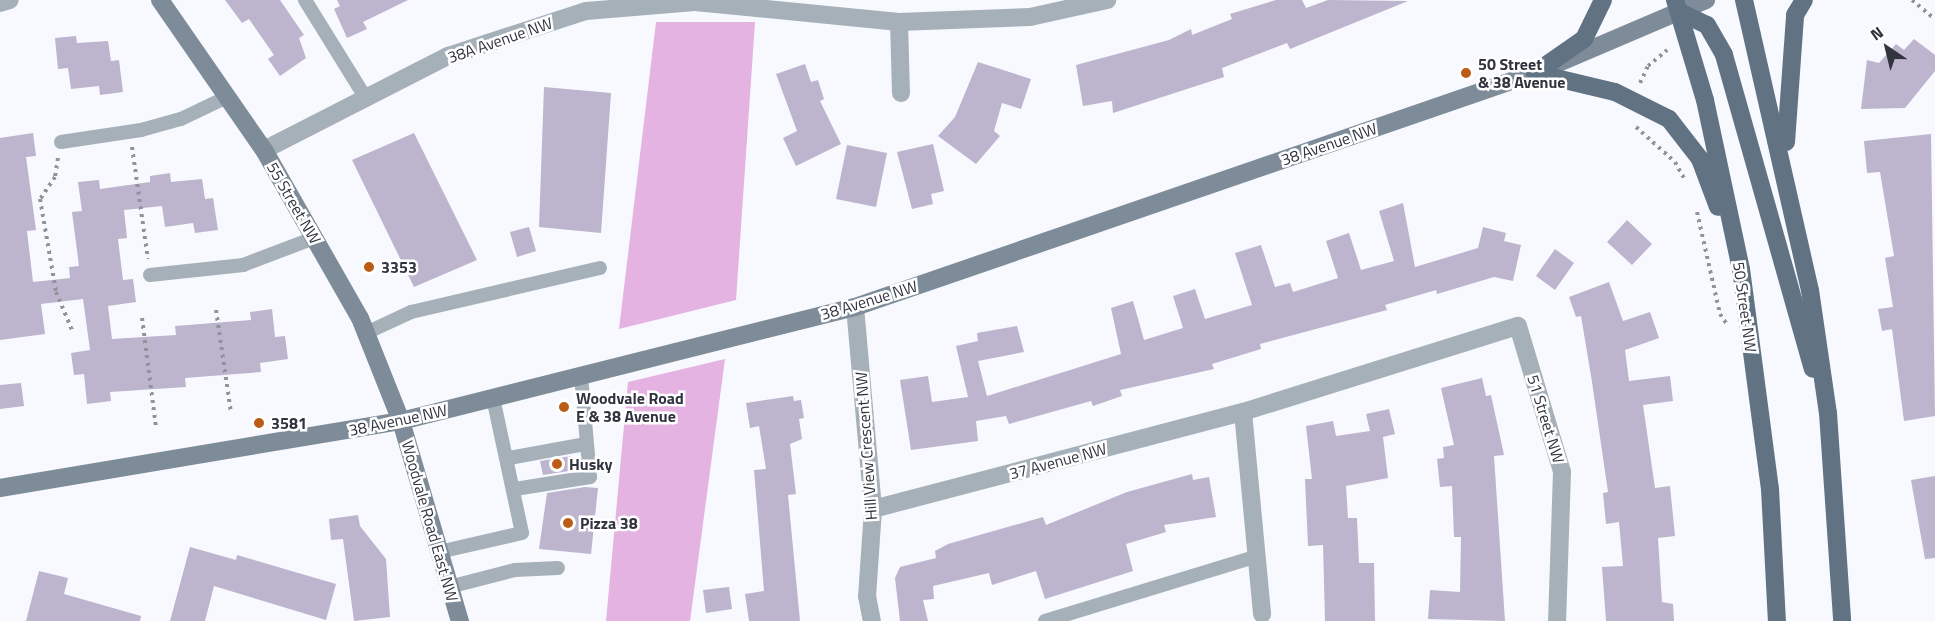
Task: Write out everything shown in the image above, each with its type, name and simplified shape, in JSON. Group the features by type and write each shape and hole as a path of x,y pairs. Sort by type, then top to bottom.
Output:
{"main road":[{"path":"1535,73 1584,39 1603,0"},
{"path":"1744,0 1785,165 1828,413 1842,621"},
{"path":"1785,165 1795,15 1804,0"},
{"path":"1677,6 1707,25 1724,55 1828,413"},
{"name":"50 Street NW","path":"1677,6 1705,100 1740,269 1770,489 1778,621"},
{"path":"1535,73 1632,100 1669,119 1700,159 1740,269"}],"street":[{"path":"0,3 10,0"},
{"name":"55 Street NW","path":"160,0 264,150 366,333 401,421"},
{"name":"38A Avenue NW","path":"264,150 364,95 448,56 586,5 695,2 899,22 1030,17 1107,0"},
{"name":"38 Avenue NW","path":"0,488 401,421 855,307 1535,73 1659,21 1677,6 1706,0"},
{"path":"899,22 901,93"},
{"name":"Hill View Crescent NW","path":"855,307 873,509 867,596 872,621"},
{"name":"37 Avenue NW","path":"873,509 1243,412 1518,326"},
{"name":"51 Street NW","path":"1518,326 1562,472 1557,621"},
{"path":"1243,412 1262,614"},
{"name":"Woodvale Road East NW","path":"401,421 457,621"}],"lane":[{"path":"305,0 364,95"},
{"path":"61,142 130,132 181,119 227,97"},
{"path":"150,275 243,266 314,238"},
{"path":"366,333 411,312 600,268"},
{"path":"515,489 590,477 585,444 581,376"},
{"path":"439,552 522,533 510,458 493,398"},
{"path":"510,458 585,444"},
{"path":"1045,621 1065,618 1257,556"},
{"path":"449,587 515,570 558,568"}],"path":[{"path":"1912,0 1935,19"},
{"path":"1659,21 1668,54 1648,66 1625,119 1659,145 1686,183"},
{"path":"130,132 150,275"},
{"path":"61,142 56,177 40,199 56,292 72,330"},
{"path":"1695,203 1720,314 1731,331"},
{"path":"216,310 231,413"},
{"path":"142,318 156,427"}],"shaded area":[{"path":"656,22 755,22 736,300 619,329"},
{"path":"725,359 690,621 606,621 628,382"}],"building":[{"path":"225,0 280,0 304,35 299,38 306,58 280,76 268,59 274,55 249,19 242,23"},
{"path":"337,0 408,0 363,22 367,29 347,38 334,9 340,6"},
{"path":"1276,0 1302,0 1306,8 1328,0 1408,1 1290,49 1287,43 1222,68 1224,77 1113,113 1112,101 1083,106 1076,65 1169,40 1191,29 1192,35 1232,19 1230,14"},
{"path":"76,36 77,43 108,41 111,61 119,60 123,92 100,95 99,86 71,89 68,68 58,69 55,38"},
{"path":"1914,39 1935,55 1935,71 1905,108 1861,109 1867,60 1879,63 1896,44 1904,50"},
{"path":"978,62 1031,79 1021,109 1002,103 994,131 1000,136 976,164 938,136 955,117"},
{"path":"805,64 811,82 818,80 824,99 820,101 841,144 796,166 783,138 797,131 776,74"},
{"path":"544,87 611,93 601,233 539,227"},
{"path":"33,133 36,156 26,157 36,230 27,231 33,282 70,278 69,267 79,266 72,212 82,211 78,182 99,180 100,189 150,182 150,176 170,173 171,182 202,179 205,199 213,198 218,230 195,233 193,223 165,227 162,206 124,210 127,238 118,239 123,280 133,279 136,302 108,306 112,339 176,335 175,326 251,320 250,312 272,309 275,337 285,336 288,359 260,363 261,372 185,378 186,387 110,392 111,401 87,404 84,374 74,375 71,353 90,350 83,299 41,304 45,334 0,340 0,138"},
{"path":"414,133 477,260 414,287 352,160"},
{"path":"1931,134 1935,416 1904,421 1892,329 1882,331 1878,309 1893,307 1885,258 1894,256 1880,172 1867,173 1864,141"},
{"path":"933,144 944,191 931,194 933,204 912,209 897,152"},
{"path":"847,145 887,153 876,207 836,199"},
{"path":"1403,203 1415,267 1478,248 1483,227 1506,233 1504,241 1521,245 1513,281 1494,277 1437,294 1436,290 1385,305 1387,310 1260,344 1261,349 1212,364 1214,369 1120,390 1122,396 1093,406 1091,401 1009,424 1006,416 976,421 978,441 911,450 900,380 928,376 932,402 968,397 956,346 978,341 977,333 1017,326 1024,352 978,361 987,396 1121,354 1111,308 1133,301 1144,340 1183,328 1173,296 1195,289 1205,319 1252,305 1235,253 1261,245 1275,287 1290,283 1293,292 1338,278 1326,241 1349,233 1361,270 1394,261 1379,211"},
{"path":"1627,220 1652,244 1632,265 1607,242"},
{"path":"529,227 536,251 517,257 510,232"},
{"path":"1555,249 1574,263 1555,290 1536,276"},
{"path":"1609,282 1623,321 1650,312 1659,338 1625,350 1629,381 1670,376 1673,401 1643,405 1655,488 1670,486 1675,536 1658,538 1662,602 1673,604 1674,621 1606,621 1602,567 1623,566 1619,522 1606,524 1603,493 1608,492 1592,382 1581,316 1576,317 1569,297"},
{"path":"1482,378 1486,396 1491,395 1504,455 1494,456 1505,621 1428,619 1430,590 1460,592 1461,537 1454,537 1452,486 1440,487 1437,459 1444,458 1443,447 1454,445 1441,388"},
{"path":"21,383 24,406 0,409 0,385"},
{"path":"793,396 794,401 801,400 804,418 799,419 802,439 790,444 796,494 788,495 800,621 749,621 745,594 764,591 754,470 766,469 759,426 750,428 746,403"},
{"path":"1389,409 1395,434 1383,437 1388,478 1346,486 1348,518 1357,518 1359,563 1374,563 1375,621 1325,621 1323,545 1308,546 1305,479 1312,479 1306,426 1333,421 1336,436 1370,431 1366,414"},
{"path":"571,456 575,470 543,475 540,461"},
{"path":"1192,474 1193,480 1209,477 1216,517 1164,525 1166,532 1126,544 1133,571 1045,599 1036,571 992,585 989,573 933,586 934,599 923,600 928,621 900,621 895,578 900,567 936,558 935,551 948,544 1043,517 1046,525 1127,492"},
{"path":"1935,476 1935,558 1925,559 1911,480"},
{"name":"Pizza 38","path":"585,487 598,488 591,554 539,549 547,493"},
{"path":"358,515 360,526 386,559 390,617 354,621 343,539 331,540 329,519"},
{"path":"190,547 236,560 237,555 336,584 326,620 214,586 205,621 170,621"},
{"path":"39,571 68,578 64,594 141,616 140,621 26,621"},
{"path":"729,587 732,609 706,613 703,590"}],"place":[{"name":"50 Street & 38 Avenue","path":"1466,73"},
{"name":"3353","path":"369,267"},
{"name":"Woodvale Road E & 38 Avenue","path":"564,407"},
{"name":"3581","path":"259,423"},
{"name":"Husky","path":"557,464"},
{"name":"Pizza 38","path":"568,523"}]}
